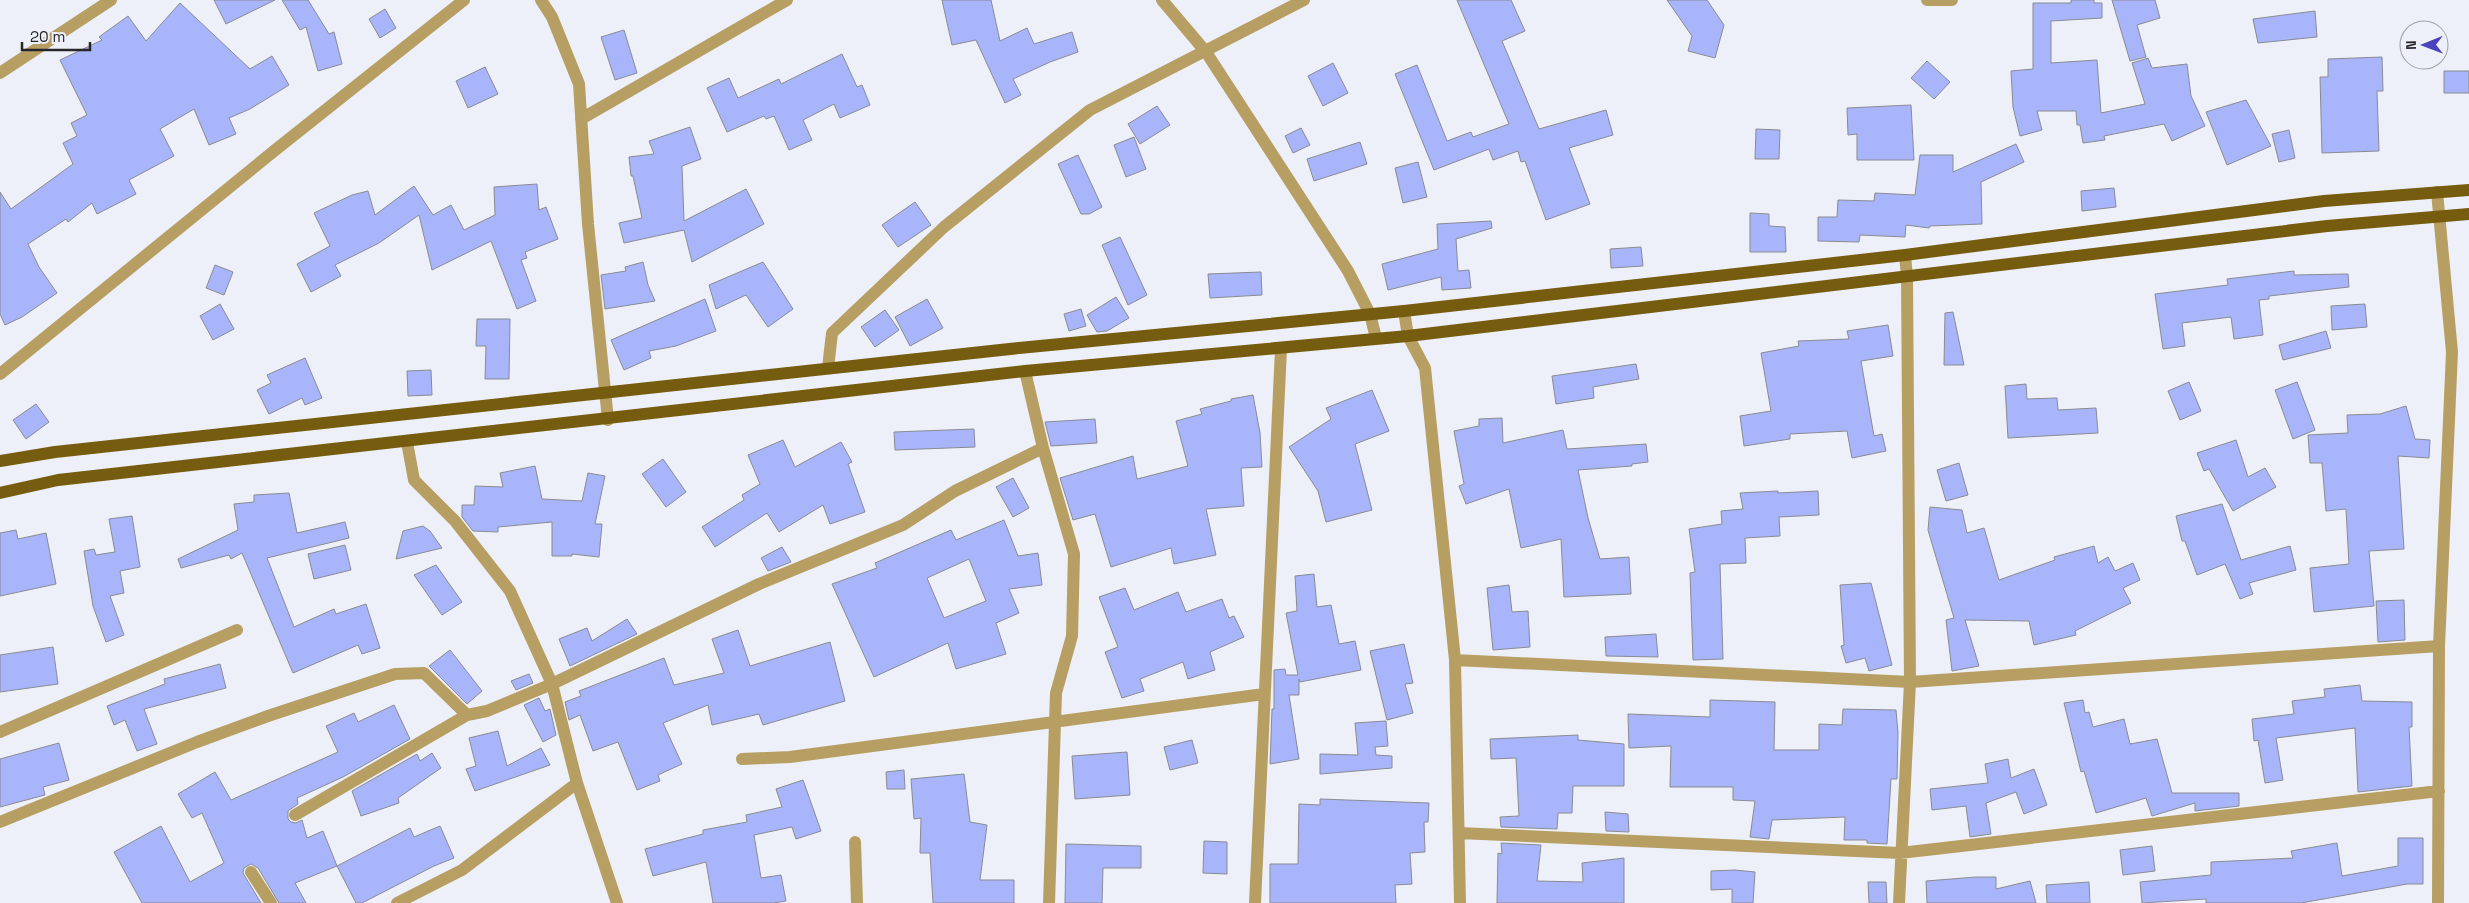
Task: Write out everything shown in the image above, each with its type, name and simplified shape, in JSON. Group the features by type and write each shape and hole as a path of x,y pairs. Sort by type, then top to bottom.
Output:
{"main road":[{"path":"0,462 55,452 828,368 1404,312 1905,255 2324,202 2469,190"},
{"path":"0,493 58,480 608,420 1025,371 1408,336 2327,226 2469,214"}],"street":[{"path":"0,73 111,0"},
{"path":"0,374 274,151 464,0"},
{"path":"541,0 552,17 579,84 588,224 608,420"},
{"path":"581,119 787,0"},
{"path":"1162,0 1206,52 1348,272 1370,314 1376,338"},
{"path":"828,368 832,333 944,227 1090,110 1304,0"},
{"path":"1927,0 1952,0"},
{"path":"2437,192 2452,352 2440,646 2438,903"},
{"path":"1899,903 1910,682 1907,277 1905,255"},
{"path":"1404,312 1408,336 1425,368 1454,660 1460,903"},
{"path":"1255,903 1281,349"},
{"path":"1025,371 1043,448 1074,554 1072,636 1056,693 1049,903"},
{"path":"407,442 414,480 455,522 510,591 552,684 577,783 617,903"},
{"path":"295,815 467,716 487,711 552,684 759,584 904,525 955,491 1043,448"},
{"path":"0,732 237,630"},
{"path":"1454,660 1910,682 2440,646"},
{"path":"0,822 197,742 395,674 424,673 467,716"},
{"path":"742,760 790,757 1264,694"},
{"path":"397,903 462,870 577,783"},
{"path":"1459,833 1900,853 2439,791"},
{"path":"855,842 857,903"},
{"path":"250,872 271,903"}],"building":[{"path":"214,0 275,0 226,24"},
{"path":"282,0 308,0 329,34 334,32 342,64 318,71 306,27 300,30"},
{"path":"942,0 991,0 1000,41 1027,28 1034,44 1072,32 1078,52 1050,62 1013,79 1021,95 1005,103 976,40 952,45"},
{"path":"1457,0 1511,0 1525,31 1502,41 1539,129 1606,110 1613,135 1569,148 1590,204 1546,220 1525,161 1521,162 1518,151 1493,160 1489,149 1434,170 1395,74 1417,65 1447,141 1471,132 1473,137 1509,124"},
{"path":"1667,0 1707,0 1724,25 1715,58 1688,51 1692,36"},
{"path":"2071,0 2094,0 2094,3 2102,3 2102,18 2051,21 2051,63 2097,60 2101,113 2145,104 2132,63 2148,58 2152,68 2187,64 2191,96 2205,126 2172,141 2164,124 2104,136 2105,140 2083,143 2080,125 2077,125 2076,111 2037,111 2042,130 2020,136 2013,107 2011,71 2033,69 2033,3 2071,3"},
{"path":"2112,0 2155,0 2160,18 2137,25 2146,57 2130,61"},
{"path":"180,3 250,69 272,56 289,85 250,109 229,118 236,134 209,145 194,109 160,129 174,156 129,180 136,194 97,214 92,203 68,222 66,219 28,244 39,267 57,293 22,317 5,325 0,314 0,192 11,209 73,164 63,143 77,136 71,123 87,115 60,60 102,40 99,37 128,16 146,41"},
{"path":"385,9 396,28 380,38 369,19"},
{"path":"2315,11 2317,37 2258,43 2253,19"},
{"path":"624,30 637,73 615,80 601,37"},
{"path":"842,54 857,87 862,85 870,105 840,118 834,104 803,120 812,140 789,150 774,116 766,119 764,116 727,132 707,88 729,78 738,98 779,79 781,84"},
{"path":"2382,57 2383,91 2377,91 2379,151 2322,153 2320,77 2328,77 2328,59"},
{"path":"1927,61 1950,82 1934,99 1911,78"},
{"path":"1333,63 1348,93 1323,106 1308,76"},
{"path":"485,67 498,94 468,108 456,81"},
{"path":"2444,71 2469,71 2469,93 2444,93"},
{"path":"2246,100 2271,146 2227,165 2206,112"},
{"path":"1911,105 1914,160 1857,160 1857,134 1848,135 1847,108"},
{"path":"1157,106 1170,125 1140,144 1128,124"},
{"path":"690,127 701,159 682,166 684,221 746,189 764,224 692,262 684,230 624,243 619,223 642,218 633,176 631,176 629,157 654,154 649,141"},
{"path":"1301,128 1310,145 1293,153 1285,136"},
{"path":"1756,129 1780,130 1779,159 1755,159"},
{"path":"2289,130 2295,158 2279,162 2272,134"},
{"path":"1134,137 1146,169 1126,177 1114,145"},
{"path":"1360,142 1367,164 1314,181 1307,159"},
{"path":"2016,144 2024,162 1981,182 1982,224 1930,226 1929,228 1906,225 1905,237 1860,235 1859,242 1818,241 1818,217 1837,217 1838,200 1874,201 1875,193 1915,195 1920,155 1953,155 1953,172"},
{"path":"1078,155 1102,207 1089,214 1081,214 1058,164"},
{"path":"1418,162 1427,197 1403,203 1395,168"},
{"path":"537,184 539,210 546,207 558,239 525,252 527,258 521,260 536,301 517,309 491,241 432,270 419,215 379,243 335,265 341,276 311,292 297,264 330,246 314,213 352,195 368,191 375,215 414,186 433,215 451,205 464,230 495,215 494,187"},
{"path":"2114,188 2116,207 2082,211 2081,191"},
{"path":"915,202 931,225 898,247 882,225"},
{"path":"1750,213 1769,214 1769,226 1785,227 1786,252 1750,252"},
{"path":"1491,221 1492,228 1456,239 1458,271 1469,270 1471,288 1442,290 1441,277 1388,290 1382,264 1438,249 1437,224"},
{"path":"1120,237 1147,295 1128,305 1102,245"},
{"path":"1641,247 1643,266 1611,268 1610,249"},
{"path":"643,262 648,285 655,301 605,309 601,275 626,271 625,267"},
{"path":"763,262 793,309 768,327 746,295 716,309 709,285"},
{"path":"215,265 233,272 224,295 206,288"},
{"path":"2294,271 2294,275 2348,274 2349,287 2269,296 2269,299 2259,300 2263,335 2234,339 2231,317 2182,323 2185,346 2163,349 2155,294 2228,285 2227,279"},
{"path":"1261,272 1262,295 1210,298 1208,274"},
{"path":"1116,297 1129,318 1107,331 1097,332 1087,315"},
{"path":"705,299 716,331 676,346 649,351 651,358 624,370 611,340"},
{"path":"927,299 943,328 910,346 895,317"},
{"path":"220,304 234,329 213,340 200,316"},
{"path":"2365,304 2367,327 2332,330 2331,306"},
{"path":"1081,309 1086,326 1069,331 1064,314"},
{"path":"885,310 899,330 875,347 861,327"},
{"path":"1953,312 1964,365 1944,365 1945,313"},
{"path":"477,319 510,319 509,379 485,379 486,346 476,346"},
{"path":"1888,325 1893,356 1861,361 1874,436 1882,434 1886,451 1852,458 1847,431 1790,434 1790,439 1744,446 1740,416 1771,411 1761,353 1799,346 1798,341 1849,339 1847,331"},
{"path":"2326,331 2331,348 2283,360 2279,345"},
{"path":"305,358 322,398 305,405 302,398 269,414 257,390 271,383 267,375"},
{"path":"1636,364 1639,379 1593,387 1594,398 1556,404 1552,376"},
{"path":"431,370 432,395 408,396 407,371"},
{"path":"2189,382 2201,411 2180,420 2168,391"},
{"path":"2297,382 2315,430 2293,439 2275,390"},
{"path":"2026,384 2027,399 2057,398 2058,410 2096,408 2098,433 2008,438 2005,386"},
{"path":"1372,390 1389,431 1355,444 1372,510 1326,522 1318,491 1289,447 1331,419 1326,408"},
{"path":"1253,395 1260,433 1262,467 1241,468 1244,506 1206,509 1216,555 1174,564 1171,548 1111,567 1095,514 1073,520 1060,478 1133,456 1137,479 1188,466 1176,421 1202,414 1200,409 1231,401 1231,399"},
{"path":"36,404 49,422 26,439 13,420"},
{"path":"2406,406 2415,439 2430,440 2429,458 2398,456 2404,549 2369,551 2374,606 2314,612 2310,568 2349,564 2346,509 2326,511 2322,463 2310,463 2308,435 2348,433 2347,415 2380,414"},
{"path":"1502,418 1503,443 1563,430 1567,449 1646,444 1648,462 1632,464 1632,466 1578,470 1588,518 1600,559 1629,557 1631,594 1564,597 1561,539 1521,548 1509,489 1466,504 1459,486 1464,484 1454,431 1479,426 1479,419"},
{"path":"1095,419 1097,443 1051,446 1045,422"},
{"path":"974,429 975,447 895,450 894,432"},
{"path":"783,440 795,467 841,442 852,462 848,464 865,512 830,524 823,505 779,532 767,513 715,547 702,527 744,500 742,495 760,484 748,455"},
{"path":"2236,440 2248,477 2265,468 2276,487 2233,511 2209,469 2204,471 2197,453"},
{"path":"663,459 686,492 666,507 642,474"},
{"path":"1959,463 1968,495 1946,501 1937,470"},
{"path":"535,466 542,499 582,501 588,473 605,476 595,524 602,524 599,557 572,554 572,556 552,556 552,522 498,527 498,532 473,531 462,517 462,505 474,505 475,486 503,487 500,473"},
{"path":"1013,478 1029,508 1013,517 996,487"},
{"path":"1778,491 1778,493 1818,491 1819,515 1779,517 1780,536 1745,538 1746,563 1720,564 1723,659 1693,660 1690,573 1695,572 1689,529 1722,524 1721,511 1743,509 1740,493"},
{"path":"289,493 297,533 345,522 349,538 267,558 294,627 334,609 336,614 366,604 380,648 362,654 358,645 293,673 242,553 231,559 229,555 181,568 178,559 238,530 234,504 254,502 254,495"},
{"path":"2222,504 2241,560 2290,546 2296,570 2249,583 2253,594 2240,599 2225,564 2197,575 2185,541 2182,541 2176,516"},
{"path":"1930,507 1962,510 1967,533 1984,528 1999,580 2055,560 2054,557 2094,546 2098,563 2108,557 2115,571 2133,563 2140,580 2123,588 2131,603 2075,631 2076,635 2034,645 2029,621 1965,620 1979,666 1952,671 1946,620 1954,618 1928,530"},
{"path":"132,516 140,567 120,571 124,593 110,596 124,635 106,642 93,606 84,551 94,549 96,555 115,552 109,519"},
{"path":"1004,520 1018,556 1038,553 1042,585 1009,589 1019,613 996,623 1006,654 956,669 948,643 874,677 832,584 877,568 875,563 951,530 956,540","holes":["969,559 986,601 944,618 927,578"]},
{"path":"423,526 430,531 442,548 396,559 403,531"},
{"path":"16,530 18,539 46,533 56,584 0,596 0,533"},
{"path":"345,545 351,570 314,579 308,554"},
{"path":"782,547 791,562 768,571 761,558"},
{"path":"436,565 462,602 442,615 414,575"},
{"path":"1314,574 1317,607 1331,605 1339,644 1355,641 1361,670 1300,682 1299,679 1299,695 1289,695 1299,759 1270,764 1272,709 1274,709 1274,670 1285,669 1286,675 1298,675 1286,613 1297,611 1295,576"},
{"path":"1871,583 1892,665 1869,671 1865,658 1846,663 1841,646 1844,645 1840,585"},
{"path":"1509,585 1512,612 1528,611 1530,647 1493,650 1487,588"},
{"path":"1125,588 1134,610 1178,592 1186,612 1222,599 1229,618 1234,616 1244,637 1210,652 1215,670 1188,679 1183,662 1140,679 1144,691 1122,698 1105,652 1118,647 1099,597"},
{"path":"2404,600 2405,640 2378,642 2376,601"},
{"path":"627,619 637,634 570,666 559,639 587,628 592,641"},
{"path":"738,630 750,666 830,642 845,701 763,725 759,714 712,725 708,705 663,723 682,764 658,775 660,781 637,790 618,742 593,751 580,715 569,720 565,702 581,696 579,691 664,658 674,685 724,673 712,639"},
{"path":"1656,634 1658,657 1606,656 1605,637"},
{"path":"1404,644 1413,683 1405,684 1413,713 1387,720 1370,651"},
{"path":"53,647 58,684 0,692 0,655"},
{"path":"450,650 482,691 467,704 429,666"},
{"path":"220,664 226,688 144,709 157,744 137,751 125,720 114,725 107,706 165,684 164,679"},
{"path":"529,674 533,683 516,690 511,681"},
{"path":"2360,685 2362,701 2412,702 2412,727 2409,727 2412,786 2358,792 2355,728 2276,738 2283,780 2265,783 2258,740 2254,741 2252,719 2294,714 2292,701 2325,697 2324,689"},
{"path":"539,698 545,711 550,709 556,735 543,742 524,705"},
{"path":"1710,700 1775,702 1774,750 1819,750 1819,724 1842,725 1843,709 1896,710 1898,733 1897,779 1891,779 1887,844 1867,843 1867,840 1844,840 1845,817 1772,820 1769,839 1750,837 1755,801 1733,800 1733,787 1670,787 1671,746 1629,748 1628,714 1710,717"},
{"path":"2083,700 2085,713 2089,712 2093,727 2124,719 2130,744 2157,739 2172,793 2239,793 2239,806 2195,811 2195,803 2152,816 2146,798 2096,813 2084,771 2081,772 2064,703"},
{"path":"394,705 410,739 343,777 297,798 298,804 288,811 288,819 291,822 296,823 302,820 307,838 323,831 337,866 295,883 306,903 279,903 258,868 251,864 244,868 243,873 261,903 142,903 114,852 161,826 190,882 224,863 202,813 192,818 178,794 215,772 231,800 338,752 326,726 354,713 358,722"},
{"path":"1386,721 1388,746 1375,747 1376,755 1392,756 1392,768 1320,774 1320,754 1358,755 1355,723"},
{"path":"498,731 507,766 541,748 550,765 475,791 466,769 476,766 469,738"},
{"path":"1578,735 1578,740 1624,744 1624,786 1573,786 1572,813 1558,813 1557,829 1501,827 1500,817 1519,816 1516,758 1491,759 1490,739"},
{"path":"1192,740 1198,763 1170,770 1164,747"},
{"path":"59,743 69,780 43,787 45,795 0,807 0,759"},
{"path":"1127,752 1130,795 1075,799 1072,756"},
{"path":"432,753 441,768 398,798 399,803 361,816 352,791 417,754 420,761"},
{"path":"2008,759 2011,778 2034,769 2047,805 2024,814 2016,792 1986,803 1991,834 1970,837 1966,806 1932,810 1930,789 1988,783 1985,764"},
{"path":"904,770 905,789 887,789 886,772"},
{"path":"964,774 970,822 987,825 980,880 1014,880 1014,903 933,903 930,853 920,853 921,818 914,819 911,779"},
{"path":"803,780 821,831 796,839 792,827 754,835 761,878 781,875 786,901 773,903 713,903 706,862 653,876 645,849 703,834 703,830 747,822 746,815 782,807 776,789"},
{"path":"1320,799 1429,803 1428,822 1424,822 1425,852 1410,853 1412,884 1395,885 1396,903 1270,903 1270,864 1298,864 1299,804 1320,805"},
{"path":"1605,812 1628,814 1629,832 1606,831"},
{"path":"440,826 454,858 434,866 362,903 356,903 337,866 410,828 414,837"},
{"path":"2398,838 2423,838 2423,884 2407,884 2301,903 2206,903 2206,899 2142,903 2140,882 2211,875 2211,862 2293,858 2291,851 2337,843 2342,876 2398,866"},
{"path":"1204,841 1227,842 1227,874 1203,873"},
{"path":"1501,843 1541,845 1537,881 1583,882 1582,863 1624,858 1624,903 1497,903 1498,853 1502,854"},
{"path":"1066,844 1141,846 1141,868 1103,868 1102,903 1065,903"},
{"path":"2152,846 2155,871 2123,875 2120,850"},
{"path":"1735,870 1755,872 1753,903 1732,903 1732,889 1711,890 1711,871"},
{"path":"1996,877 1996,889 2030,881 2036,903 1927,903 1926,881"},
{"path":"1868,882 1886,882 1887,903 1869,903"},
{"path":"2089,882 2090,903 2047,903 2046,885"}]}
